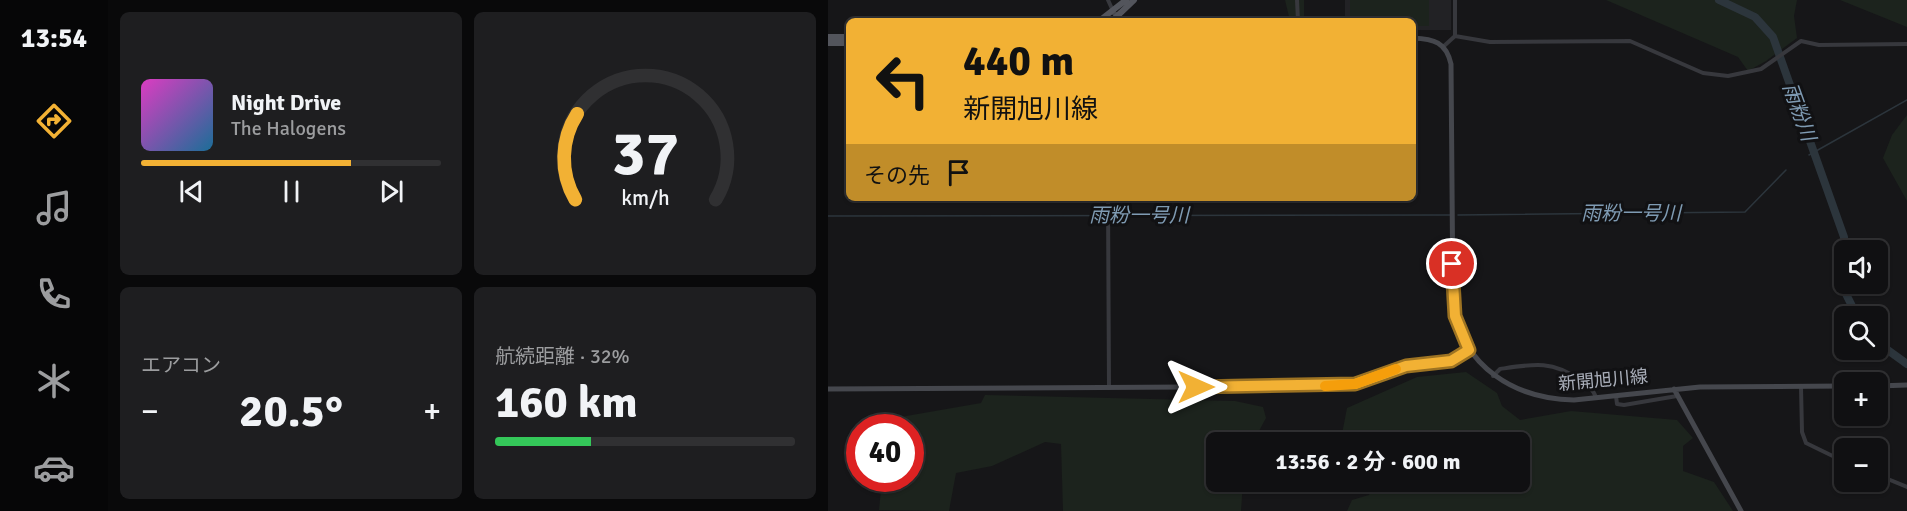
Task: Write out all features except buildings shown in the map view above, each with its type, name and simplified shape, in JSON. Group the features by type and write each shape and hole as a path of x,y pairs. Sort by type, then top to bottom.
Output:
{"main road":[{"path":"1116,18 1126,0"},
{"path":"1116,18 1134,0"},
{"path":"828,37 846,37"},
{"path":"828,43 846,43"}],"street":[{"path":"1108,0 1116,18"},
{"path":"1297,0 1298,18"},
{"path":"1416,38 1427,39 1444,46 1455,36 1455,0"},
{"path":"1455,36 1490,42 1630,41 1716,76 1742,75 1764,67 1801,41 1819,45 1907,44"},
{"name":"新開旭川線","path":"1444,46 1451,64 1452,88 1453,306 1459,330 1469,350 1493,376 1517,390 1541,398 1574,400 1674,389 1834,386"},
{"path":"1108,201 1109,388"},
{"path":"828,389 1338,386 1355,384 1406,366 1451,361 1469,350"},
{"path":"1493,376 1500,369 1549,364 1566,370 1588,386 1596,398"},
{"path":"1888,386 1907,385"},
{"path":"1801,387 1802,432 1806,443 1834,457"},
{"path":"1674,389 1741,511"},
{"path":"1616,396 1617,404 1624,405 1677,396"},
{"path":"1888,479 1907,487"}],"shaded area":[{"path":"1285,0 1304,0 1304,18 1289,18"},
{"path":"1345,0 1451,0 1451,30 1416,30 1416,18 1345,18"},
{"path":"1350,0 1429,0 1429,26 1416,26 1416,18 1350,18"},
{"path":"1606,0 1797,0 1794,16 1797,38 1748,71 1738,57"},
{"path":"1840,0 1907,0 1907,27"},
{"path":"1907,115 1907,201 1883,158 1892,135"},
{"path":"1466,372 1497,393 1502,406 1520,420 1571,411 1677,420 1693,438 1683,446 1683,471 1714,482 1733,511 1347,511 1352,500 1369,495 1371,492 1530,492 1530,432 1342,432 1347,408 1417,377"},
{"path":"985,395 1235,401 1263,407 1266,418 1258,432 1206,432 1206,492 1242,492 1241,511 1063,511 1061,444 1045,442 992,466 956,473 949,511 879,510 881,492 924,492 924,414 918,414 981,403"}],"waterway":[{"name":"雨粉川","path":"1719,0 1755,17 1773,37 1844,240"},
{"name":"雨粉一号川","path":"1809,155 1907,100"},
{"name":"雨粉一号川","path":"1458,215 1745,212 1786,170"},
{"name":"雨粉一号川","path":"828,216 1450,215"},
{"name":"雨粉川","path":"1846,294 1852,306"},
{"name":"雨粉川","path":"1888,350 1907,364"}],"slow traffic":[{"path":"1325,386 1355,384 1396,369"}],"route":[{"path":"1196,387 1338,386 1355,384 1418,363 1451,361 1469,350 1459,330 1453,306 1452,264"}]}
